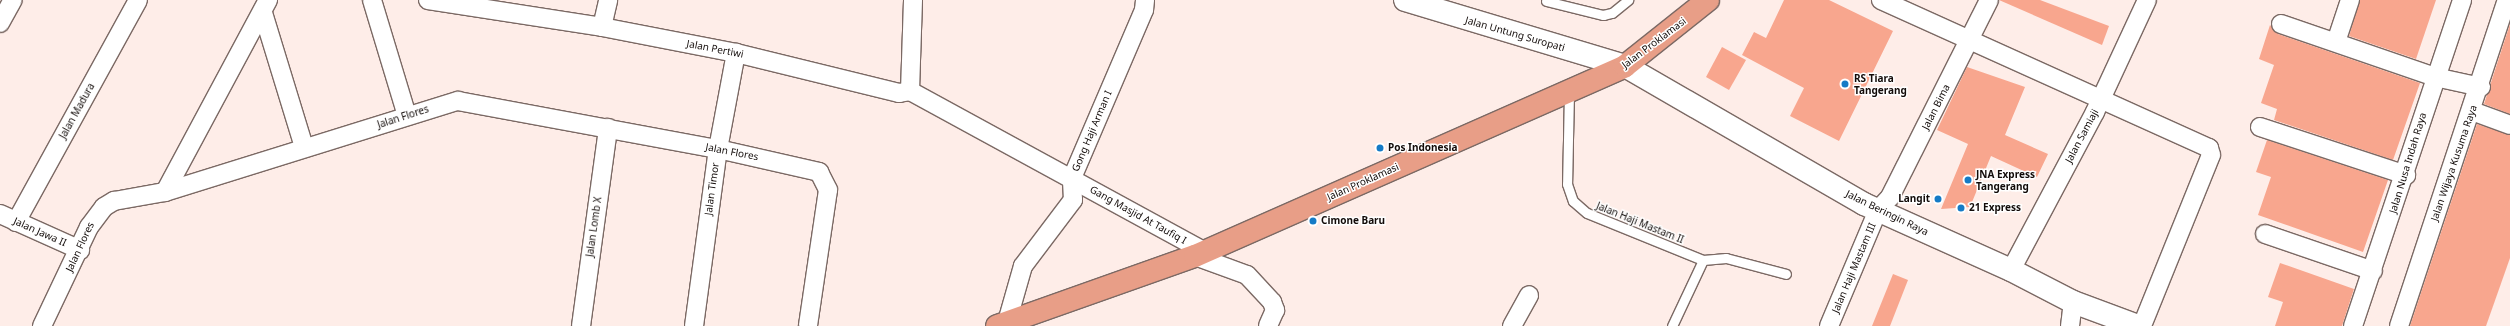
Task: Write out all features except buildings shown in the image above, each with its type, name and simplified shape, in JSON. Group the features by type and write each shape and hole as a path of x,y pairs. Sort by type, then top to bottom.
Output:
{"main road":[{"name":"Jalan Proklamasi","path":"1002,324 1200,254 1625,66 1708,0"}],"street":[{"path":"0,23 13,0"},
{"name":"Jalan Madura","path":"16,222 138,0"},
{"path":"372,0 407,116"},
{"name":"Jalan Pertiwi","path":"428,0 602,27 736,53 899,93 910,91"},
{"path":"602,27 608,0"},
{"path":"910,91 913,0"},
{"name":"Gong Haji Arman I","path":"1002,324 1023,266 1073,200 1072,178 1144,10 1145,0"},
{"name":"Jalan Untung Suropati","path":"1406,0 1625,66"},
{"path":"1881,0 2203,142 2212,155 2142,326"},
{"name":"Jalan Bima","path":"1878,210 1890,197 1989,0"},
{"name":"Jalan Samiaji","path":"2011,270 2102,98 2147,0"},
{"path":"2336,42 2350,0"},
{"name":"Jalan Nusa Indah Raya","path":"2353,326 2406,175 2446,79 2462,0"},
{"path":"265,6 304,147"},
{"path":"165,192 265,6"},
{"name":"Jalan Wijaya Kusuma Raya","path":"2399,326 2507,10"},
{"path":"2281,24 2446,79 2481,87"},
{"name":"Jalan Timor","path":"694,326 718,149 736,53"},
{"name":"Jalan Beringin Raya","path":"1625,66 1878,210 2011,270 2073,302 2138,326"},
{"name":"Gang Masjid At Taufiq I","path":"910,91 1072,178 1200,254 1246,275 1272,302 1275,310 1268,326"},
{"name":"Jalan Flores","path":"42,326 80,250 89,227 104,207 114,201 165,192 304,147 458,101 478,102 811,168 825,177 828,190 808,326"},
{"path":"2472,111 2510,125"},
{"path":"2260,127 2406,175"},
{"name":"Jalan Lomb X","path":"581,326 608,128"},
{"name":"Jalan Haji Mastam III","path":"1829,326 1878,210"},
{"name":"Jalan Jawa II","path":"0,214 80,250"},
{"path":"2265,234 2373,271"},
{"path":"1512,326 1529,295"},
{"path":"2070,326 2073,302"}],"lane":[{"path":"1544,0 1603,15 1612,14 1628,0"},
{"name":"Jalan Haji Mastam II","path":"1569,91 1567,184 1573,201 1587,213 1702,260 1726,258 1786,274"},
{"path":"1672,326 1702,260"}],"place":[{"name":"RS Tiara Tangerang","path":"1845,84"},
{"name":"Pos Indonesia","path":"1380,148"},
{"name":"JNA Express Tangerang","path":"1968,180"},
{"name":"Langit","path":"1938,199"},
{"name":"21 Express","path":"1961,208"},
{"name":"Cimone Baru","path":"1313,221"}]}
